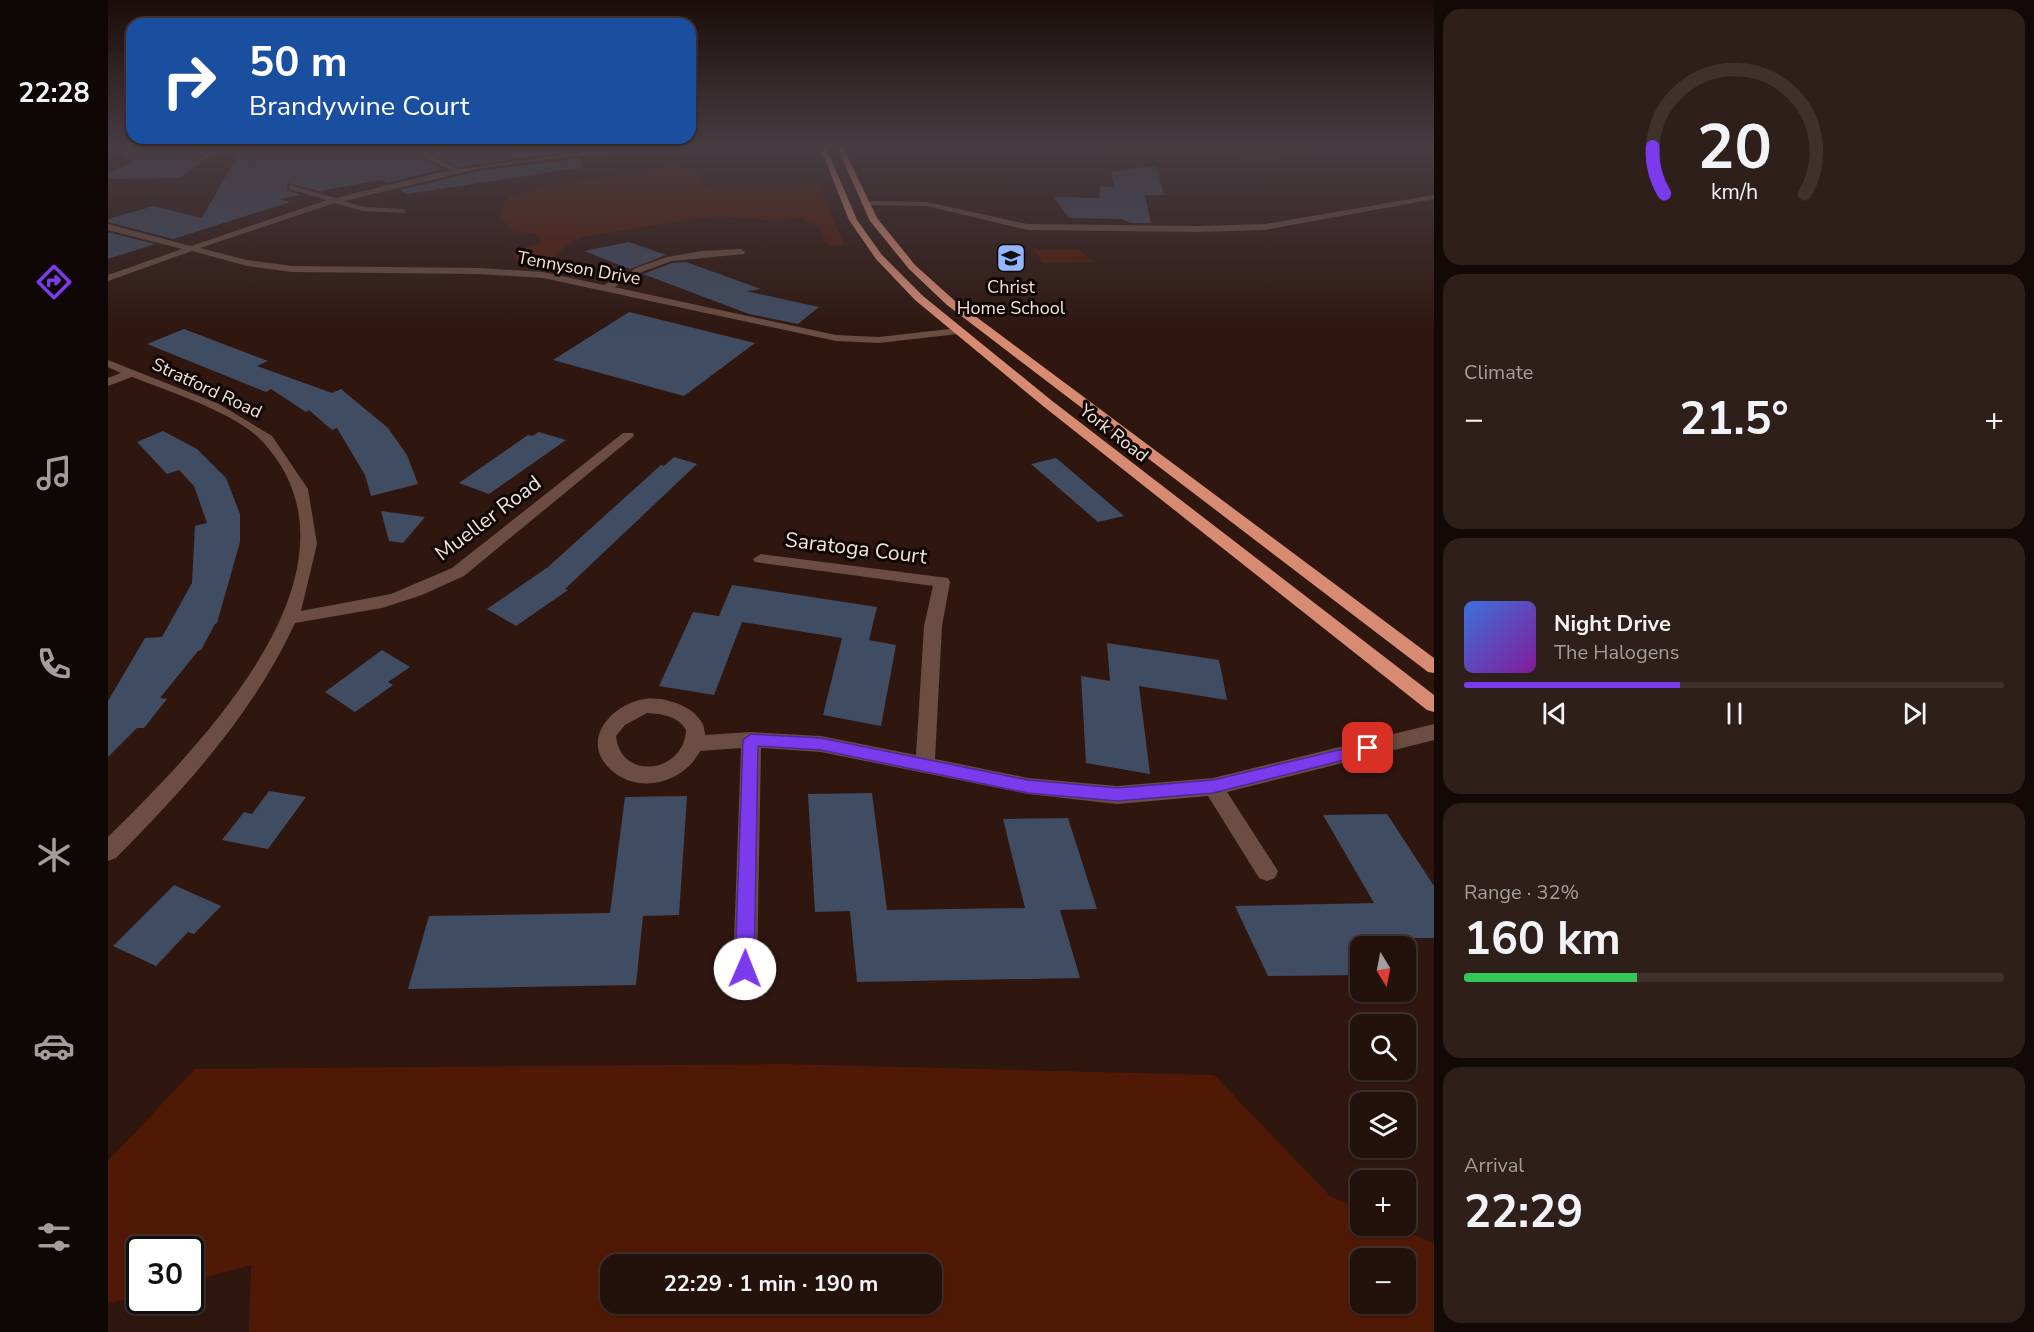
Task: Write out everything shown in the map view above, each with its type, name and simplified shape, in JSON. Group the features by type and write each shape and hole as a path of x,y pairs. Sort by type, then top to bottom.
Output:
{"highway":[{"name":"York Road","path":"848,209 868,244 891,272 958,331 1434,705"},
{"name":"York Road","path":"868,209 889,241 912,267 951,303 1434,667"}],"street":[{"path":"108,278 307,209"},
{"path":"366,209 403,211"},
{"path":"947,209 1027,227 1207,229 1296,224 1369,209"},
{"name":"Tennyson Drive","path":"108,227 247,262 292,269 512,272 558,278 836,338 890,340 958,331"},
{"path":"606,288 640,268 663,259 704,252 741,252"},
{"name":"Stratford Road","path":"108,363 251,427 267,439 287,461 301,487 309,513 310,548 290,618"},
{"path":"108,382 131,373"},
{"name":"Mueller Road","path":"290,618 354,611 392,602 458,572 628,436"},
{"name":"Saratoga Court","path":"761,559 942,582 933,626 924,764"},
{"path":"108,850 187,771 222,729 264,669 290,618"},
{"path":"645,706 659,706 683,714 695,733 694,744 688,755 678,765 650,775 634,774 611,760 606,749 606,738 620,718 645,706"},
{"path":"694,744 751,740 821,744 1028,786 1117,795 1213,787 1434,732"},
{"path":"745,969 751,740"},
{"path":"1213,787 1267,872"}],"shaded area":[{"path":"503,209 829,209 844,245 832,245 822,241 821,228 799,218 777,221 715,216 581,237 548,261 531,263 517,261 512,252 541,243 540,235 513,231 500,218"},
{"path":"1034,250 1080,250 1093,262 1043,263"},
{"path":"783,1064 1214,1075 1330,1196 1350,1205 1350,1236 1416,1236 1434,1244 1434,1332 249,1332 251,1265 204,1278 204,1236 126,1236 126,1299 108,1304 108,1161 195,1069"}],"building":[{"path":"143,209 167,209 202,218 207,209 267,209 173,239 108,222 108,219"},
{"path":"1063,209 1148,209 1151,223 1130,223 1122,219 1069,218"},
{"path":"108,232 155,244 108,259"},
{"path":"629,242 666,255 630,269 584,251"},
{"path":"686,262 761,289 746,291 819,307 798,324 749,314 643,274 672,263"},
{"path":"629,312 755,343 684,396 553,360"},
{"path":"184,329 268,361 257,366 332,393 341,389 388,428 407,455 418,484 371,496 365,475 337,428 332,430 309,410 306,412 271,389 266,392 147,344"},
{"path":"163,431 197,449 226,478 240,514 240,542 217,623 201,650 160,698 167,699 144,728 137,728 108,757 108,701 145,638 162,637 192,583 195,526 207,523 194,486 179,470 167,474 137,442"},
{"path":"539,432 566,440 489,494 459,483 528,435 532,436"},
{"path":"674,457 697,464 565,589 568,590 516,626 487,609 548,567 661,465 664,466"},
{"path":"1056,458 1124,516 1098,522 1031,464"},
{"path":"381,511 425,517 403,543 389,541"},
{"path":"732,585 877,607 869,640 896,645 881,726 823,715 842,638 742,622 714,695 659,686 693,612 719,616"},
{"path":"1107,643 1219,660 1227,700 1139,686 1150,774 1086,763 1081,676 1110,681"},
{"path":"382,650 410,667 388,682 393,685 355,712 325,692"},
{"path":"269,791 306,797 268,849 222,840 244,812 252,814"},
{"path":"872,793 887,910 1025,908 1003,819 1068,818 1097,909 1060,910 1080,978 857,982 850,911 815,912 808,794"},
{"path":"687,796 679,915 643,916 636,985 408,989 429,916 610,913 625,797"},
{"path":"1387,814 1434,886 1434,938 1350,936 1350,975 1268,976 1235,906 1374,903 1323,815"},
{"path":"174,885 221,906 194,934 188,932 156,966 113,946"}],"place":[{"name":"Christ Home School","path":"1011,258"}],"route":[{"path":"745,969 751,740 821,744 1028,786 1117,795 1213,787 1368,748"}]}
